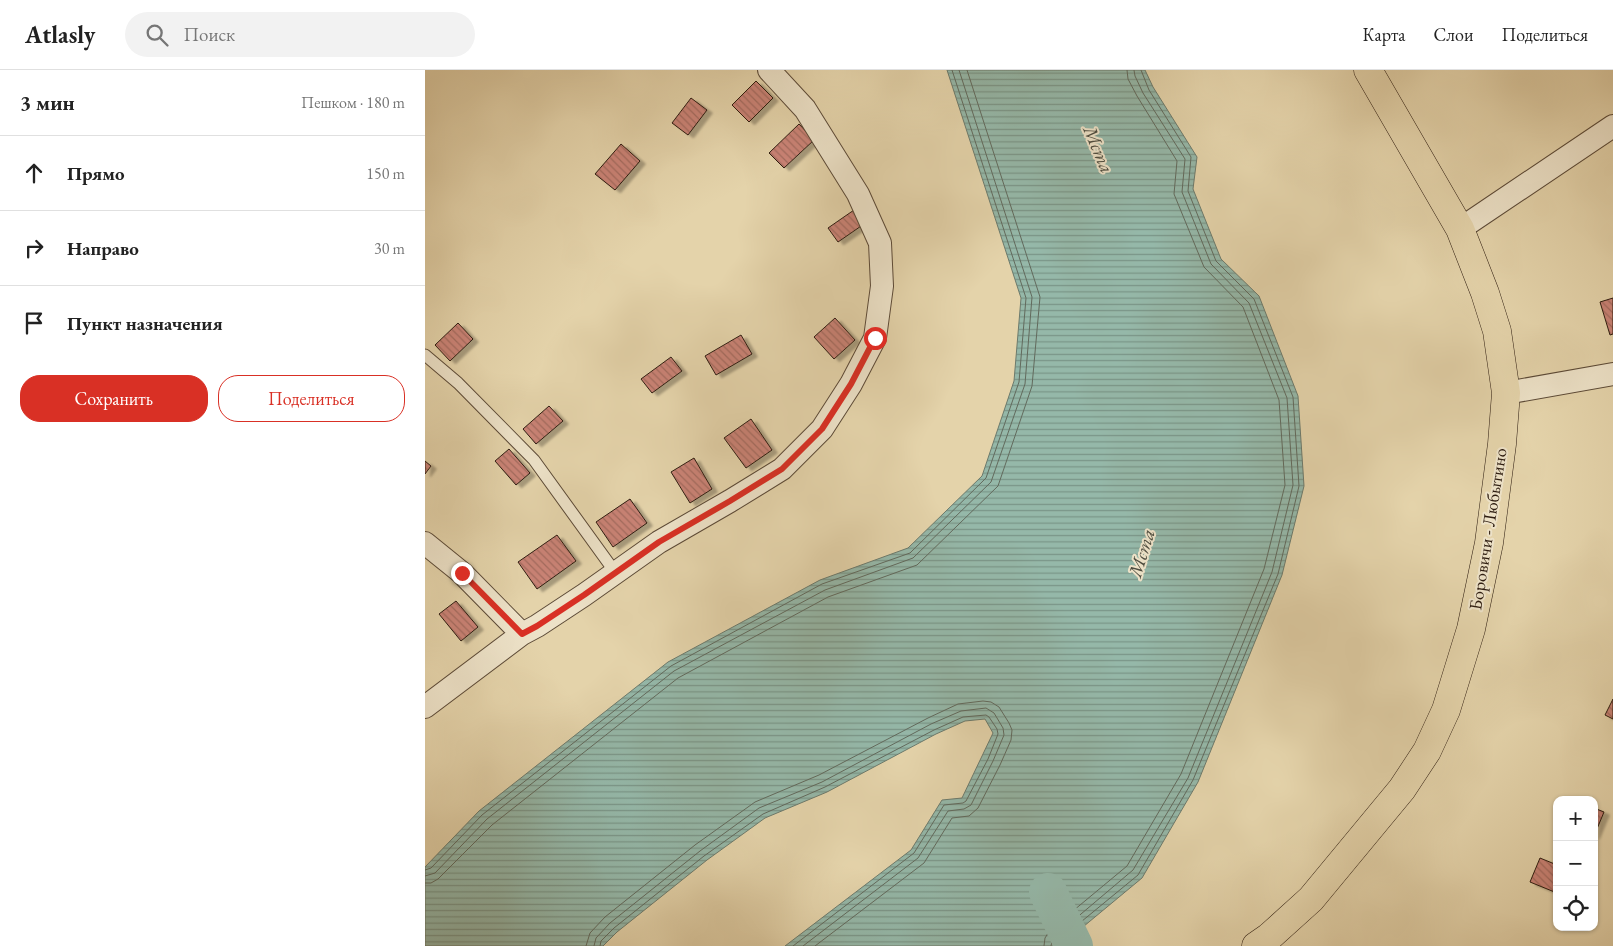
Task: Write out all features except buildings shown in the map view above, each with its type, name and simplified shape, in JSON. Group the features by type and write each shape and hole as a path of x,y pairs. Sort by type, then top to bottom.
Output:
{"main road":[{"name":"Боровичи - Любытино","path":"1256,946 1269,937 1311,899 1402,790 1427,751 1446,710 1471,629 1489,543 1502,444 1506,394 1497,331 1485,293 1460,229 1368,70"}],"street":[{"path":"425,707 522,634 584,595 659,542 782,469 822,429 851,384 875,338 882,286 880,243 858,194 805,109 769,70"},
{"path":"1460,229 1613,126"},
{"path":"1506,394 1613,374"},
{"path":"425,543 462,573 522,634"}],"lane":[{"path":"425,355 458,383 534,460 615,572"}],"water":[{"name":"Мста","path":"947,70 1145,70 1153,87 1197,157 1193,189 1221,259 1259,296 1298,396 1304,486 1282,575 1198,782 1142,878 1060,946 785,946 911,850 942,800 962,798 993,733 985,719 965,721 936,734 827,792 765,818 707,860 617,932 603,946 425,946 425,867 479,811 668,662 820,580 908,548 982,476 1014,381 1021,298"}],"waterway":[{"path":"1048,892 1074,946"}],"route":[{"path":"462,573 522,634 537,626 659,542 782,469 822,429 851,384 875,338"}]}
